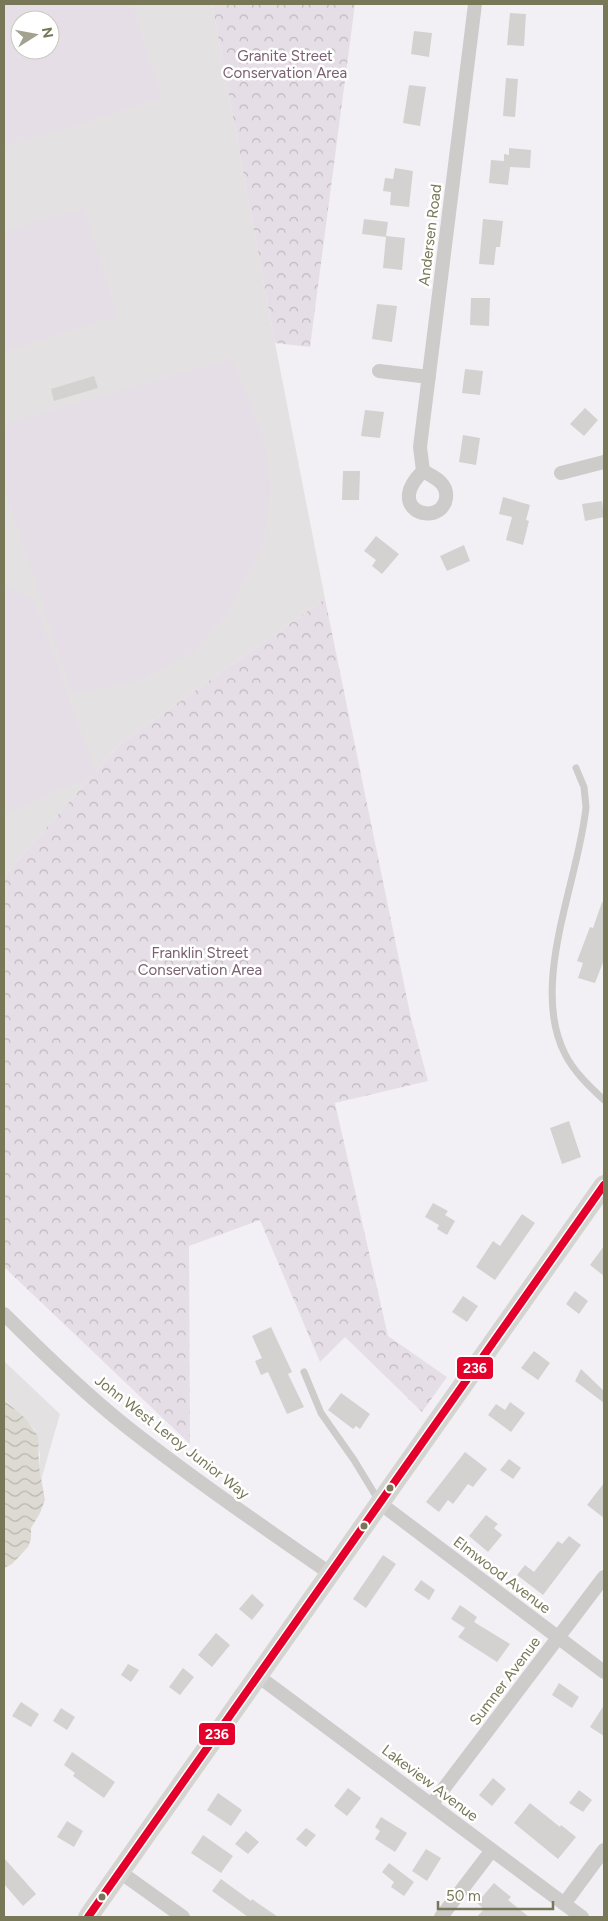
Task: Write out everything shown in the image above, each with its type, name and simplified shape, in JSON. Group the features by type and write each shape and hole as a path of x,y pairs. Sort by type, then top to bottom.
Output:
{"main road":[{"path":"88,1917 381,1504 604,1185"}],"street":[{"name":"Andersen Road","path":"423,471 420,447 475,4"},
{"path":"379,371 429,377"},
{"path":"561,473 604,462"},
{"name":"John West Leroy Junior Way","path":"4,1314 81,1388 127,1427 184,1470 331,1574"},
{"name":"Elmwood Avenue","path":"381,1504 604,1672"},
{"name":"Sumner Avenue","path":"432,1804 604,1577"},
{"name":"Lakeview Avenue","path":"258,1676 582,1917"},
{"path":"441,1917 492,1850"},
{"path":"564,1904 604,1850"},
{"path":"120,1872 182,1917"}],"lane":[{"path":"576,768 584,787 586,812 559,937 554,974 554,1008 558,1036 565,1056 604,1100"},
{"path":"304,1372 321,1413 354,1460 381,1504"}],"shaded area":[{"path":"4,4 212,4 325,599 121,743 4,876"},
{"path":"4,1361 60,1414 41,1480 40,1455 35,1430 4,1399"}],"green space":[{"path":"4,4 132,4 161,98 4,147"},
{"name":"Granite Street Conservation Area","path":"212,4 355,4 310,347 275,343"},
{"path":"84,208 117,316 4,351 4,232"},
{"path":"232,359 263,436 271,488 263,546 226,615 194,651 137,681 72,694 4,487 4,434 11,422"},
{"path":"4,587 33,598 96,774 18,808 4,811"},
{"name":"Franklin Street Conservation Area","path":"325,599 411,1018 428,1081 335,1103 388,1336 447,1377 422,1412 345,1337 320,1362 260,1220 189,1246 190,1444 4,1267 4,876 121,743"}],"water":[{"path":"4,1400 26,1419 38,1436 39,1467 45,1500 31,1528 31,1539 28,1547 12,1564 4,1568"}],"building":[{"path":"510,13 526,14 524,46 507,45"},
{"path":"414,31 432,33 429,57 411,54"},
{"path":"506,78 518,79 515,117 503,116"},
{"path":"409,85 426,87 420,126 403,123"},
{"path":"509,148 531,150 530,168 510,167 508,185 489,183 491,160 504,161 504,154 509,155"},
{"path":"395,168 413,171 409,207 390,205 391,192 383,191 385,178 393,179"},
{"path":"364,219 388,222 386,236 405,238 402,270 383,268 386,237 362,234"},
{"path":"483,219 503,221 500,247 496,247 494,265 479,264"},
{"path":"471,298 490,298 489,326 470,325"},
{"path":"377,304 397,306 392,342 372,339"},
{"path":"465,369 483,371 480,395 462,393"},
{"path":"94,376 98,388 54,401 51,389"},
{"path":"585,408 598,420 584,436 570,424"},
{"path":"365,410 384,412 380,438 361,436"},
{"path":"463,435 480,438 476,465 459,462"},
{"path":"343,471 360,471 359,500 342,500"},
{"path":"503,497 530,505 526,520 529,521 523,545 506,540 512,517 499,514"},
{"path":"602,501 604,517 585,521 582,504"},
{"path":"376,536 399,554 382,574 372,566 376,560 364,551"},
{"path":"464,545 470,561 447,571 440,556"},
{"path":"602,902 604,903 604,960 595,983 578,978 583,963 577,961 590,927 593,928"},
{"path":"569,1121 581,1157 562,1164 550,1128"},
{"path":"433,1203 448,1211 445,1215 455,1221 447,1235 437,1229 439,1225 425,1217"},
{"path":"522,1214 535,1223 495,1280 476,1267 493,1241 500,1246"},
{"path":"604,1246 604,1276 590,1265"},
{"path":"575,1291 588,1301 579,1314 566,1304"},
{"path":"463,1296 478,1306 467,1322 452,1312"},
{"path":"271,1327 292,1372 288,1374 304,1407 287,1414 268,1372 261,1375 255,1361 262,1358 252,1336"},
{"path":"534,1351 550,1363 538,1380 521,1368"},
{"path":"581,1369 604,1391 604,1403 575,1381"},
{"path":"341,1393 370,1414 360,1429 356,1426 353,1429 328,1410"},
{"path":"510,1402 525,1413 511,1432 488,1415 496,1404 505,1410"},
{"path":"465,1452 487,1469 473,1487 468,1484 453,1504 448,1500 439,1512 426,1502"},
{"path":"509,1459 521,1468 513,1479 500,1470"},
{"path":"604,1483 604,1518 587,1505"},
{"path":"486,1515 498,1524 494,1528 502,1535 488,1552 469,1536"},
{"path":"569,1536 581,1545 543,1595 517,1575 525,1565 534,1572 558,1541 562,1544"},
{"path":"383,1555 396,1564 366,1608 353,1599"},
{"path":"421,1580 435,1590 429,1600 414,1590"},
{"path":"252,1594 264,1605 252,1620 239,1609"},
{"path":"460,1605 477,1617 474,1622 510,1644 497,1662 458,1637 465,1628 451,1619"},
{"path":"216,1633 230,1645 212,1667 198,1655"},
{"path":"128,1664 139,1670 131,1682 121,1675"},
{"path":"183,1668 194,1677 180,1695 169,1687"},
{"path":"559,1683 579,1697 572,1708 552,1695"},
{"path":"21,1702 39,1714 31,1727 12,1716"},
{"path":"604,1705 604,1736 590,1727"},
{"path":"61,1708 75,1717 67,1730 53,1721"},
{"path":"72,1752 115,1782 104,1798 73,1776 75,1773 64,1765"},
{"path":"493,1778 506,1789 492,1806 479,1795"},
{"path":"348,1788 361,1798 347,1816 334,1806"},
{"path":"579,1790 592,1800 583,1812 569,1803"},
{"path":"218,1793 242,1810 231,1826 207,1810"},
{"path":"530,1803 576,1837 558,1859 514,1823"},
{"path":"381,1817 407,1833 395,1852 375,1839 380,1831 375,1827"},
{"path":"67,1821 83,1831 74,1847 57,1837"},
{"path":"306,1828 316,1835 306,1847 296,1839"},
{"path":"246,1831 259,1842 248,1854 235,1844"},
{"path":"203,1835 233,1856 221,1873 191,1853"},
{"path":"426,1849 441,1858 427,1881 412,1871"},
{"path":"4,1858 36,1894 23,1906 4,1884"},
{"path":"389,1863 414,1882 404,1896 391,1887 394,1882 382,1872"},
{"path":"221,1879 251,1901 252,1899 278,1917 248,1917 212,1891"},
{"path":"494,1883 511,1897 508,1900 529,1917 477,1917 484,1909 477,1903"}],"transit line":[{"name":"236","path":"88,1917 604,1185"}]}
